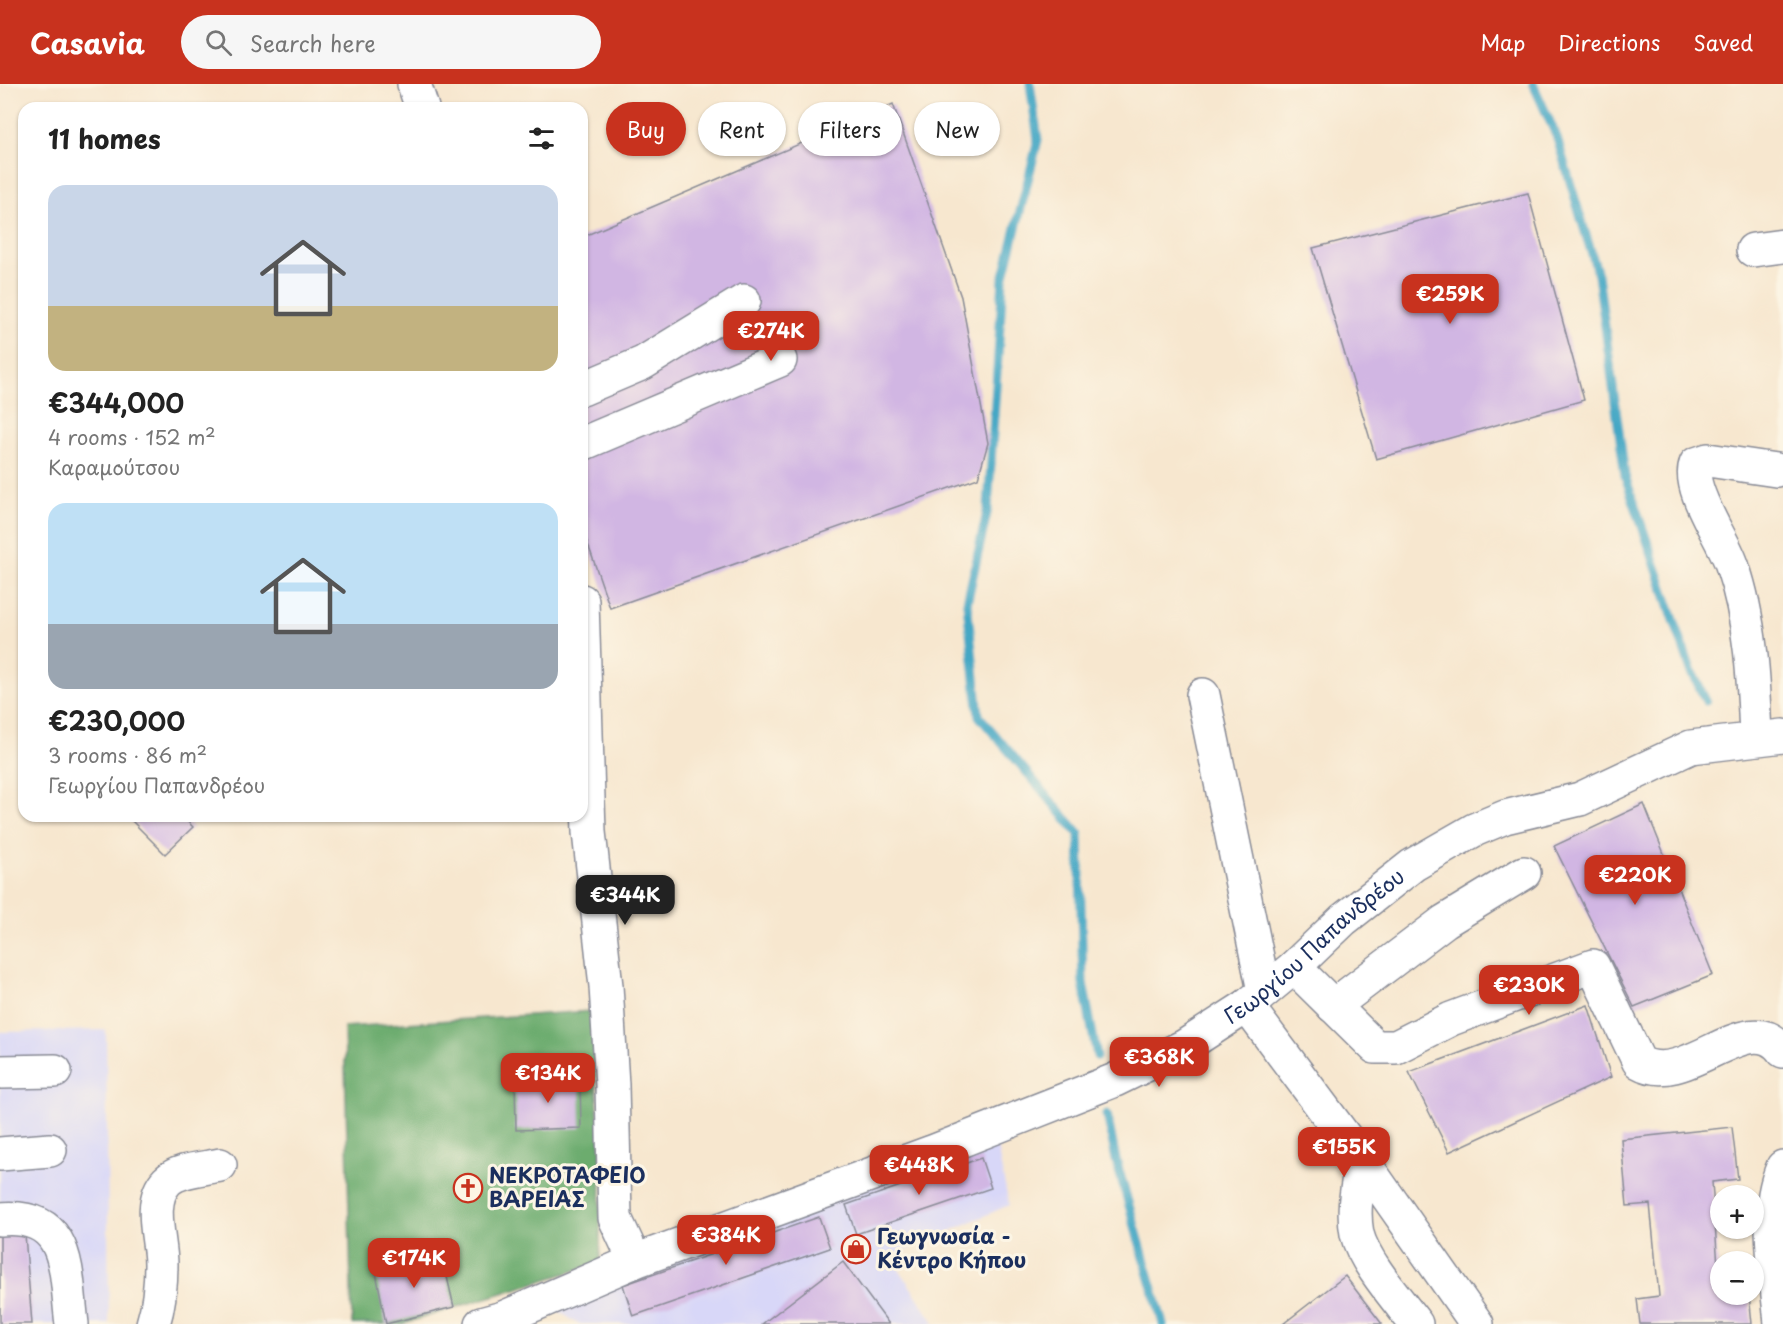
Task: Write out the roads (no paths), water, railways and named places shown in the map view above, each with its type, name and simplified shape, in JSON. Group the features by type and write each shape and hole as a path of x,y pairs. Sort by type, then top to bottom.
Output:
{"street":[{"path":"414,84 420,102"},
{"path":"588,386 643,363 744,301"},
{"path":"588,441 780,360"},
{"path":"1769,737 1754,694 1746,622 1732,565 1696,488 1693,474 1696,464 1708,460 1776,470"},
{"path":"1203,695 1256,998 1362,1160 1477,1324"},
{"name":"Γεωργίου Παπανδρέου","path":"481,1324 503,1318 636,1261 932,1152 1115,1080 1185,1046 1256,998 1294,967 1343,920 1413,865 1474,830 1506,817 1580,799 1691,747 1769,737"},
{"path":"588,797 589,832 606,986 612,1085 615,1218 636,1261"},
{"path":"1333,1006 1444,921 1524,873"},
{"path":"1294,967 1375,1047 1396,1047 1450,1019 1593,966 1639,1062 1648,1068 1668,1070 1746,1036 1766,1038 1783,1051"},
{"path":"0,1072 55,1071"},
{"path":"0,1154 50,1150"},
{"path":"1362,1160 1355,1203 1357,1235 1364,1252 1416,1324"},
{"path":"153,1324 161,1262 156,1214 162,1188 166,1182 180,1173 220,1166"},
{"path":"1781,1324 1771,1223 1773,1199 1783,1167"},
{"path":"0,1219 28,1220 46,1227 54,1236 62,1250 72,1324"}],"waterway":[{"path":"1030,84 1038,140 1003,280 988,508 967,603 979,716 1079,834 1083,983 1097,1056"},
{"path":"1533,84 1556,135 1598,275 1625,476 1691,670 1706,701"},
{"path":"1107,1114 1116,1160 1163,1324"}],"place":[{"name":"ΝΕΚΡΟΤΑΦΕΙΟ ΒΑΡΕΙΑΣ","path":"468,1188"},
{"name":"Γεωγνωσία - Κέντρο Κήπου","path":"856,1249"}]}
